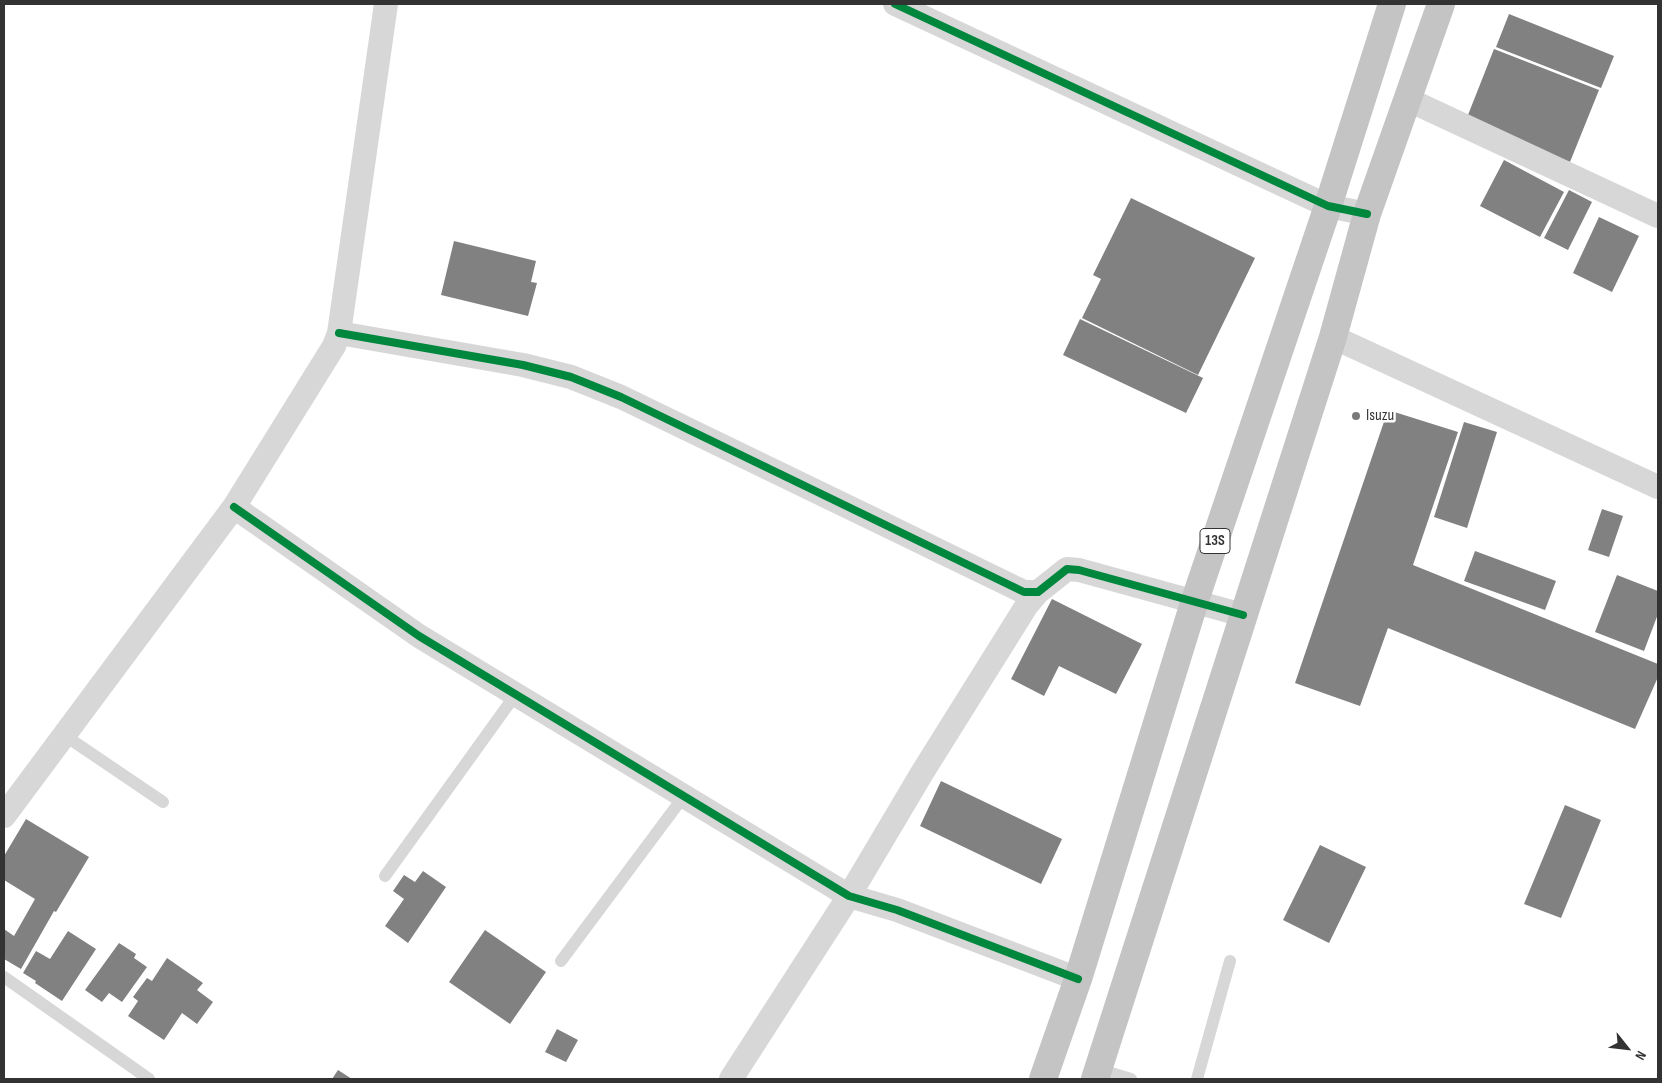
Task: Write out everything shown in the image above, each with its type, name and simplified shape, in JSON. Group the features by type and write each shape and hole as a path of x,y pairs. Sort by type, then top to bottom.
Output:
{"highway":[{"name":"13S","path":"1043,1079 1078,979 1195,600 1328,206 1392,4"},
{"path":"1096,1074 1333,337 1367,214 1409,100 1441,4"}],"street":[{"path":"4,816 234,506 334,346 339,333 386,4"},
{"path":"895,4 1328,206 1367,214"},
{"path":"1409,100 1658,216"},
{"path":"339,333 523,365 571,377 621,397 1024,592 1038,592"},
{"path":"1333,337 1658,487"},
{"path":"234,506 419,636 849,896 897,910 1078,979"},
{"path":"730,1079 849,896 922,773 1027,606 1038,592 1067,569 1079,570 1195,600 1243,615"}],"lane":[{"path":"386,876 516,694"},
{"path":"64,735 163,802"},
{"path":"561,962 684,796"},
{"path":"1198,1079 1230,961"},
{"path":"4,977 149,1079"},
{"path":"1096,1074 1131,1079"}],"building":[{"path":"1509,14 1614,56 1601,88 1496,47"},
{"path":"1494,49 1599,90 1570,162 1466,120"},
{"path":"1504,160 1564,192 1540,237 1480,206"},
{"path":"1569,190 1592,202 1568,250 1544,238"},
{"path":"1131,198 1255,258 1198,375 1082,318 1101,279 1093,275"},
{"path":"1599,217 1639,236 1612,292 1573,273"},
{"path":"454,241 536,261 531,282 537,283 528,316 441,295"},
{"path":"1080,319 1203,378 1186,413 1063,355"},
{"path":"1388,410 1458,432 1413,565 1658,664 1658,677 1635,729 1388,628 1360,706 1295,683"},
{"path":"1464,422 1497,432 1467,528 1434,517"},
{"path":"1602,509 1623,516 1609,557 1588,550"},
{"path":"1475,551 1556,581 1545,610 1464,581"},
{"path":"1617,575 1658,591 1658,614 1644,651 1595,632"},
{"path":"1052,599 1142,644 1116,694 1059,666 1044,696 1011,679"},
{"path":"941,781 1062,839 1041,884 920,826"},
{"path":"1565,805 1601,820 1561,918 1524,904"},
{"path":"26,819 89,857 56,912 54,911 21,969 4,959 4,929 14,936 35,899 4,880 4,856"},
{"path":"1320,845 1366,867 1329,943 1283,920"},
{"path":"423,871 446,887 408,943 385,926 404,899 393,891 404,875 415,882"},
{"path":"485,930 546,972 510,1024 449,982"},
{"path":"68,931 96,949 62,1001 23,973 36,951 50,959"},
{"path":"119,943 136,954 134,958 147,967 122,1002 109,993 102,1002 85,990"},
{"path":"167,958 203,983 197,990 213,1002 197,1024 182,1013 164,1040 128,1016 138,1001 133,997 147,978 152,981"},
{"path":"557,1029 578,1040 566,1062 545,1052"},
{"path":"338,1070 352,1079 332,1079"}],"cycle path":[{"path":"895,4 1328,206 1367,214"},
{"path":"339,333 523,365 571,377 621,397 1024,592 1038,592 1067,569 1079,570 1243,615"},
{"path":"234,507 419,636 849,896 897,910 1078,979"}],"place":[{"name":"Isuzu","path":"1356,416"}]}
